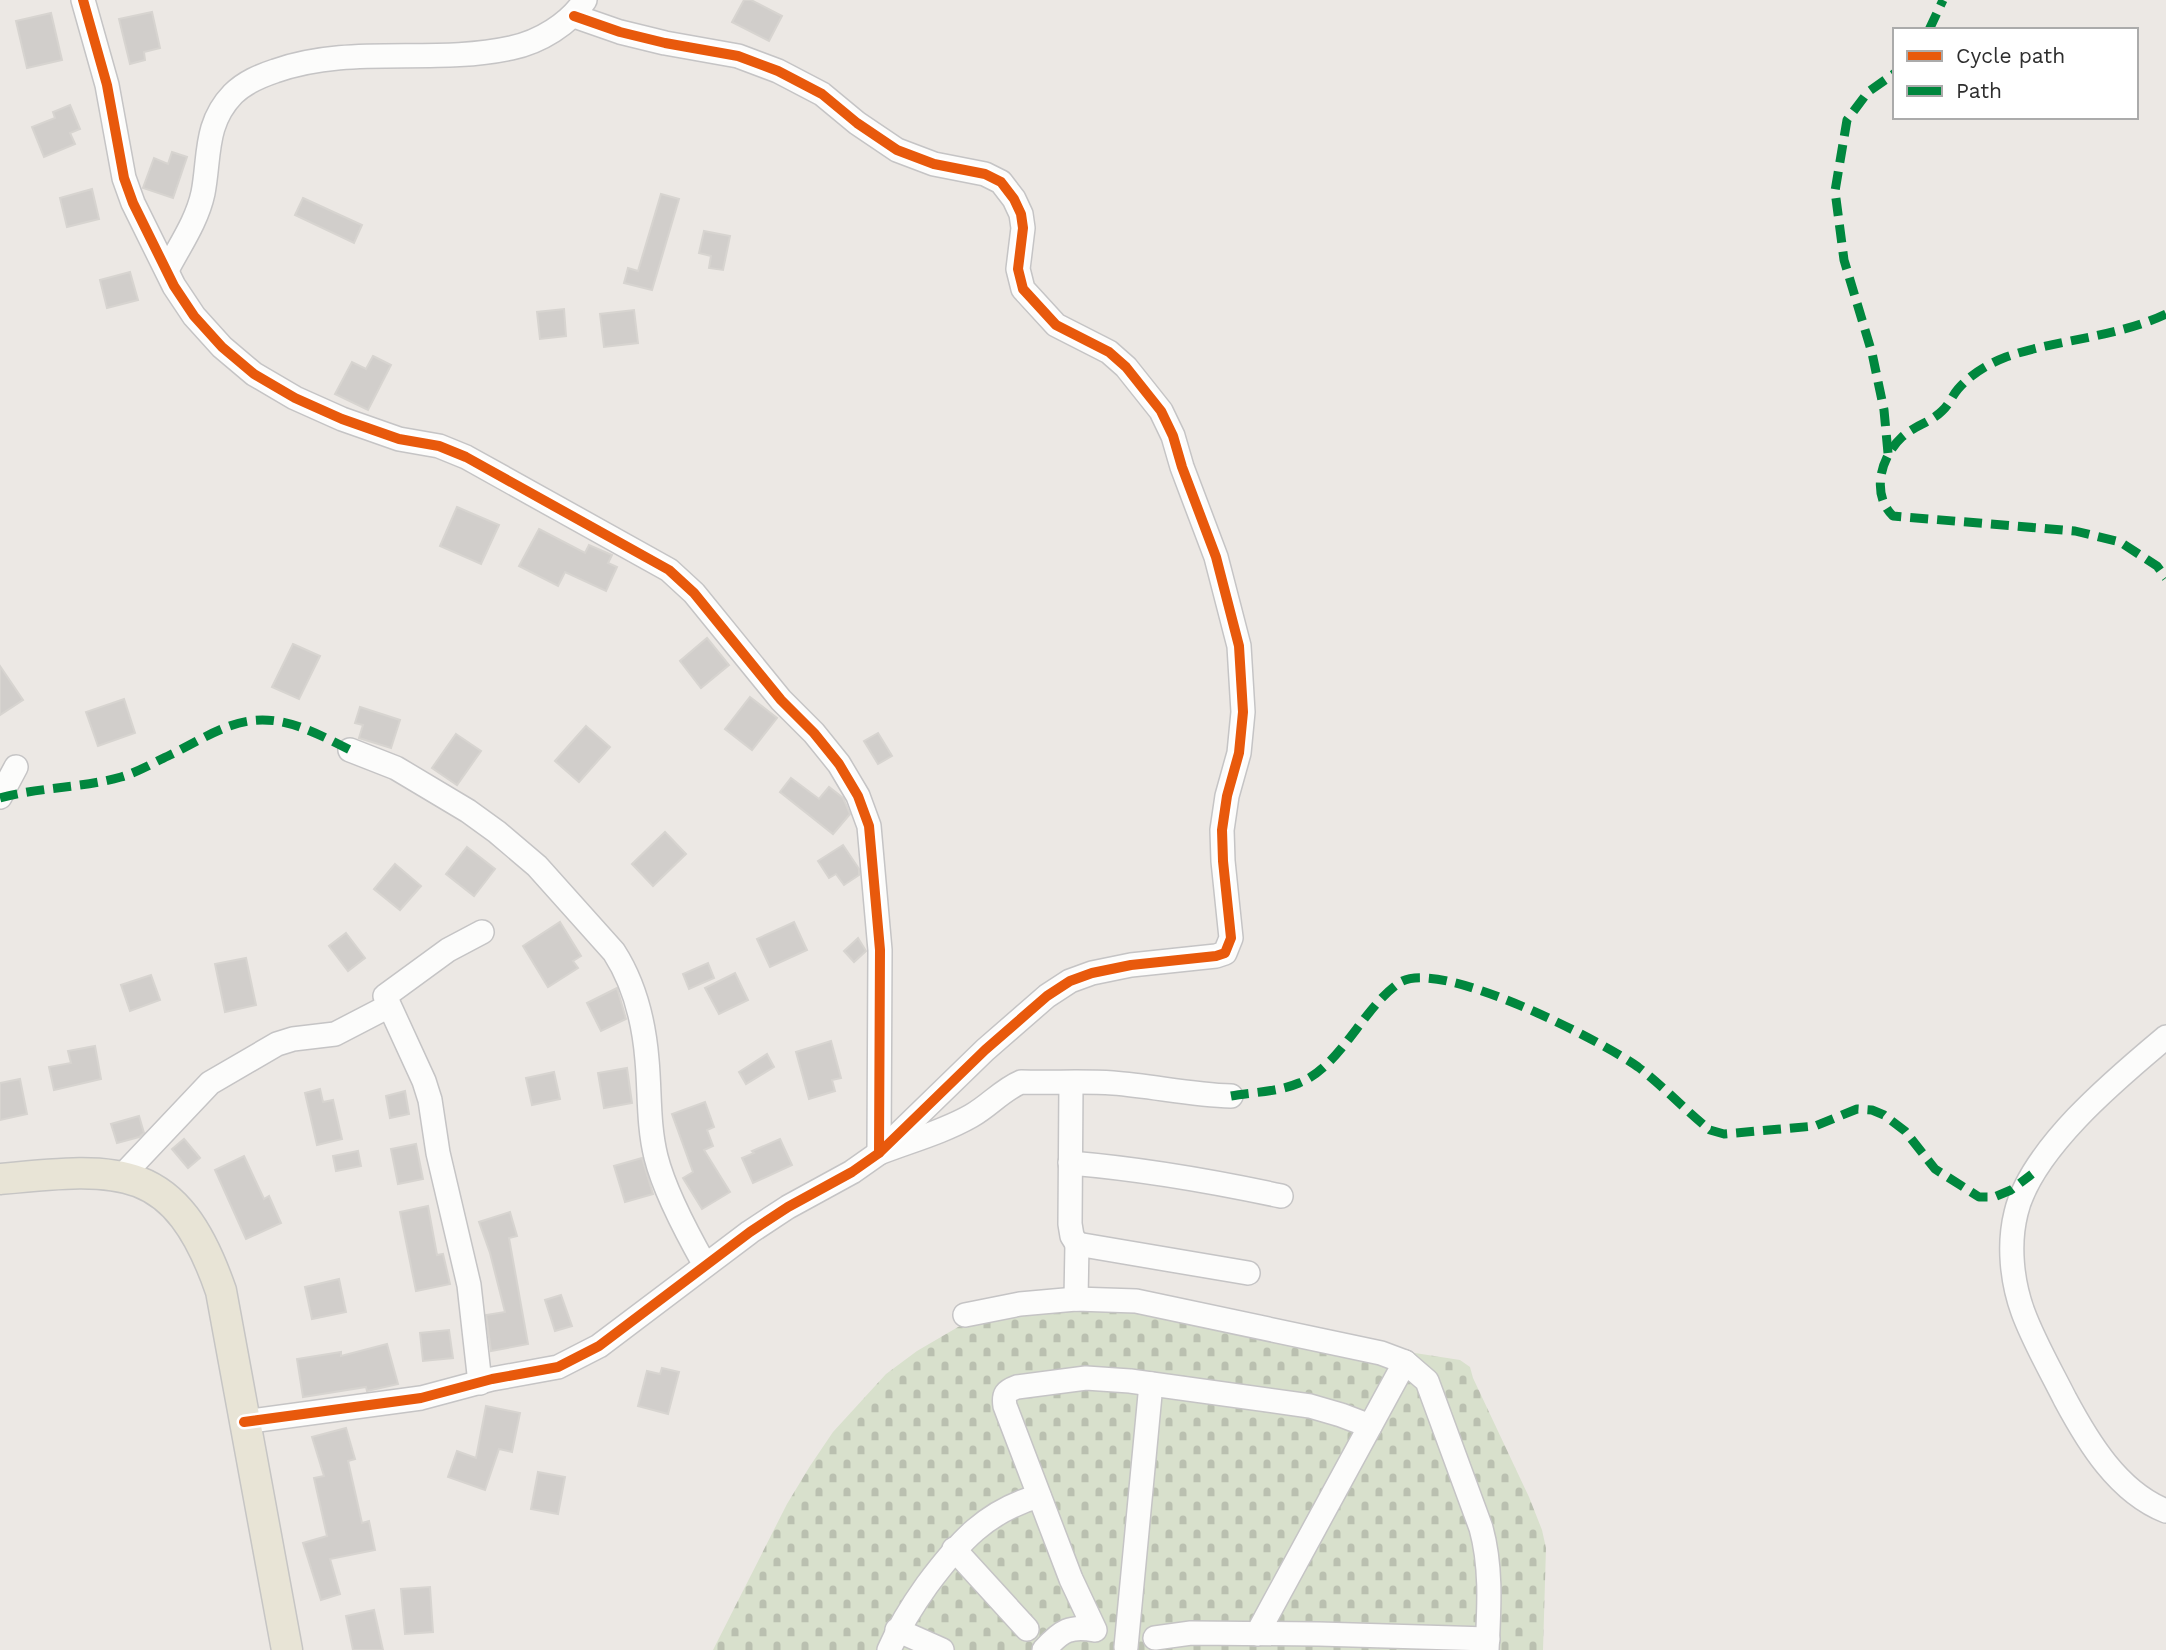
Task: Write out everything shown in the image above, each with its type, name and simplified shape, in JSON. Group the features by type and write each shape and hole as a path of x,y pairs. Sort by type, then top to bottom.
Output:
{"main road":[{"path":"0,1179 71,1172 122,1175 149,1185 170,1200 209,1256 221,1291 287,1650"}],"street":[{"path":"83,0 107,85 124,178 134,203 166,270 194,316 222,347 254,374 295,398 342,419 399,439 439,446 466,457 669,570 694,593 781,700 839,764 858,796 869,826 880,950 880,1153"},
{"path":"166,270 195,220 203,192 210,137 219,114 233,94 255,78 287,66 359,57 483,53 514,48 538,38 580,8 620,32 738,56 778,71 822,94 857,123 897,150 934,164 985,174 1001,182 1021,214 1023,228 1018,269 1023,289 1056,325 1109,352 1126,367 1161,411 1174,436 1230,602 1240,646 1243,712 1239,753 1227,796 1223,830 1223,861 1231,937 1225,953 1131,965 1092,973 1070,981 1047,996 985,1050 880,1153 852,1172 788,1207 580,1358 558,1367 421,1398 244,1422"},
{"path":"350,750 396,768 468,811 497,832 537,866 614,952 623,967 640,1017 647,1059 650,1124 656,1158 688,1235 705,1265"},
{"path":"0,797 16,767"},
{"path":"480,1383 469,1286 438,1153 430,1100 385,996 447,950 482,932"},
{"path":"122,1175 211,1083 277,1044 293,1039 335,1034 389,1006"},
{"path":"2166,1037 2081,1115 2053,1146 2032,1174 2016,1211 2011,1242 2014,1277 2023,1311 2075,1418 2111,1471 2135,1494 2166,1511"},
{"path":"880,1153 956,1125 979,1112 1011,1086 1021,1082 1110,1083 1231,1096"},
{"path":"1071,1083 1070,1224 1077,1244 1076,1299"},
{"path":"1070,1163 1132,1168 1192,1177 1281,1196"},
{"path":"1077,1244 1248,1273"},
{"path":"965,1315 1020,1304 1076,1299 1136,1301 1381,1353 1405,1362 1427,1381 1487,1550 1488,1644 1319,1642 1257,1634 1191,1633 1163,1644 1134,1642 1122,1649"},
{"path":"1257,1634 1405,1362"},
{"path":"1095,1630 1071,1579 1005,1406 1004,1396 1007,1391 1017,1387 1086,1378 1151,1384 1310,1406 1370,1426"},
{"path":"1122,1649 1151,1384"},
{"path":"942,1650 893,1640 954,1549 966,1536 995,1515 1022,1501 1039,1496"},
{"path":"954,1549 1027,1629"},
{"path":"1044,1650 1066,1631 1078,1627 1095,1630 1122,1649"}],"green space":[{"path":"1112,1306 1460,1360 1470,1367 1542,1530 1546,1548 1543,1650 713,1650 787,1504 810,1466 833,1432 886,1374 917,1351 970,1320"}],"building":[{"path":"744,0 751,0 782,16 769,41 732,22"},
{"path":"152,12 160,48 144,52 145,60 130,64 119,19"},
{"path":"51,13 62,60 27,68 16,21"},
{"path":"70,105 80,129 70,133 75,144 44,157 32,127 55,118 53,112"},
{"path":"172,152 187,157 173,198 143,188 154,158 168,164"},
{"path":"92,189 99,219 67,227 60,198"},
{"path":"661,194 679,199 652,290 624,283 628,268 638,271"},
{"path":"303,198 362,225 354,243 295,215"},
{"path":"704,231 730,236 723,270 709,268 711,256 699,253"},
{"path":"130,272 138,300 107,308 100,280"},
{"path":"564,309 566,336 540,339 537,312"},
{"path":"634,310 638,343 604,347 600,314"},
{"path":"373,356 391,365 368,410 335,394 352,362 366,369"},
{"path":"457,507 499,525 481,564 440,546"},
{"path":"539,529 585,553 589,545 612,555 608,563 617,567 606,591 565,572 558,586 519,566"},
{"path":"707,638 729,665 701,688 680,661"},
{"path":"293,644 320,656 299,699 272,687"},
{"path":"0,666 23,700 0,715"},
{"path":"750,697 777,718 752,750 725,729"},
{"path":"124,699 135,733 98,746 86,712"},
{"path":"360,707 400,720 391,748 359,738 363,725 355,723"},
{"path":"586,726 610,747 579,782 555,761"},
{"path":"878,733 892,756 878,764 864,741"},
{"path":"456,734 481,751 457,785 432,768"},
{"path":"791,778 819,799 829,787 843,798 850,814 833,834 780,792"},
{"path":"665,832 686,854 653,886 632,864"},
{"path":"843,845 859,869 859,875 844,885 836,874 829,878 818,861"},
{"path":"467,847 495,869 474,896 446,874"},
{"path":"395,864 421,886 400,910 374,889"},
{"path":"560,922 581,956 573,961 578,968 548,987 523,946"},
{"path":"794,922 807,950 770,967 757,939"},
{"path":"346,933 365,958 348,971 329,946"},
{"path":"858,938 866,951 854,962 844,951"},
{"path":"246,958 256,1005 225,1012 215,964"},
{"path":"708,963 714,978 689,989 683,974"},
{"path":"735,973 748,1000 719,1014 705,988"},
{"path":"151,975 160,1000 130,1011 121,985"},
{"path":"617,988 626,1019 601,1031 587,1003"},
{"path":"831,1041 841,1078 832,1080 835,1091 809,1099 796,1052"},
{"path":"95,1046 101,1079 54,1090 49,1067 71,1063 68,1051"},
{"path":"767,1054 774,1067 746,1084 739,1072"},
{"path":"627,1068 632,1103 604,1108 598,1073"},
{"path":"554,1072 560,1099 532,1105 526,1078"},
{"path":"20,1079 27,1114 0,1120 0,1083"},
{"path":"320,1089 323,1102 333,1100 342,1139 317,1145 305,1093"},
{"path":"405,1091 409,1114 390,1118 386,1096"},
{"path":"705,1102 714,1127 707,1130 713,1146 704,1150 730,1192 702,1209 683,1178 693,1172 672,1114"},
{"path":"139,1116 144,1133 117,1143 111,1124"},
{"path":"184,1139 200,1158 188,1168 172,1149"},
{"path":"780,1139 792,1165 753,1183 742,1158"},
{"path":"416,1144 423,1179 398,1184 391,1149"},
{"path":"358,1151 361,1166 336,1171 333,1156"},
{"path":"244,1156 264,1199 269,1196 281,1223 246,1239 215,1170"},
{"path":"642,1158 653,1194 625,1202 614,1166"},
{"path":"428,1206 437,1255 443,1254 450,1284 416,1291 400,1212"},
{"path":"510,1212 517,1236 509,1238 528,1344 491,1351 486,1315 505,1312 479,1222"},
{"path":"339,1279 346,1312 312,1319 305,1287"},
{"path":"561,1295 572,1326 555,1331 545,1300"},
{"path":"449,1330 453,1358 423,1361 420,1333"},
{"path":"387,1344 398,1384 367,1391 366,1387 303,1397 297,1359 341,1352 341,1356"},
{"path":"662,1368 679,1372 668,1414 638,1406 647,1371 660,1374"},
{"path":"486,1406 520,1413 512,1452 499,1449 485,1490 448,1477 457,1451 476,1458"},
{"path":"346,1428 355,1459 348,1461 362,1523 369,1521 375,1550 330,1559 340,1594 321,1600 303,1543 327,1536 314,1478 324,1476 312,1437"},
{"path":"538,1472 565,1477 558,1514 531,1509"},
{"path":"430,1587 433,1632 405,1634 401,1589"},
{"path":"374,1610 383,1650 353,1650 346,1616"}],"marked path":[{"path":"1930,28 1943,0"},
{"path":"1888,453 1884,410 1872,353 1844,260 1835,191 1847,120 1868,92 1893,74"},
{"path":"2166,314 2127,328 2026,351 1980,370 1958,389 1942,411 1907,433 1894,445 1884,465 1880,487 1886,507 1893,516 2075,531 2120,542 2157,566 2166,578"},
{"path":"0,798 121,777 219,730 249,721 289,724 350,750"},
{"path":"1231,1096 1283,1088 1314,1075 1339,1051 1386,994 1399,983 1419,978 1447,981 1482,991 1591,1039 1638,1067 1710,1130 1724,1134 1815,1126 1857,1109 1872,1110 1884,1115 1905,1131 1935,1169 1979,1197 1994,1197 2011,1190 2032,1174"}],"cycle path":[{"path":"83,0 107,85 124,178 133,203 174,286 194,316 222,347 254,374 295,398 342,419 399,439 439,446 466,457 669,570 694,593 781,700 814,733 839,764 858,796 869,826 880,950 879,1153"},
{"path":"244,1422 421,1398 492,1379 558,1367 599,1346 750,1232 788,1207 852,1172 879,1153 985,1050 1047,996 1070,981 1092,973 1131,965 1216,956 1225,953 1231,938 1222,830 1227,796 1239,753 1243,712 1239,646 1216,557 1173,436 1161,411 1126,367 1109,352 1056,325 1023,289 1018,269 1023,228 1021,214 1014,199 1001,182 985,174 934,164 897,150 857,123 822,94 778,71 738,56 665,43 620,32 574,16"}]}
